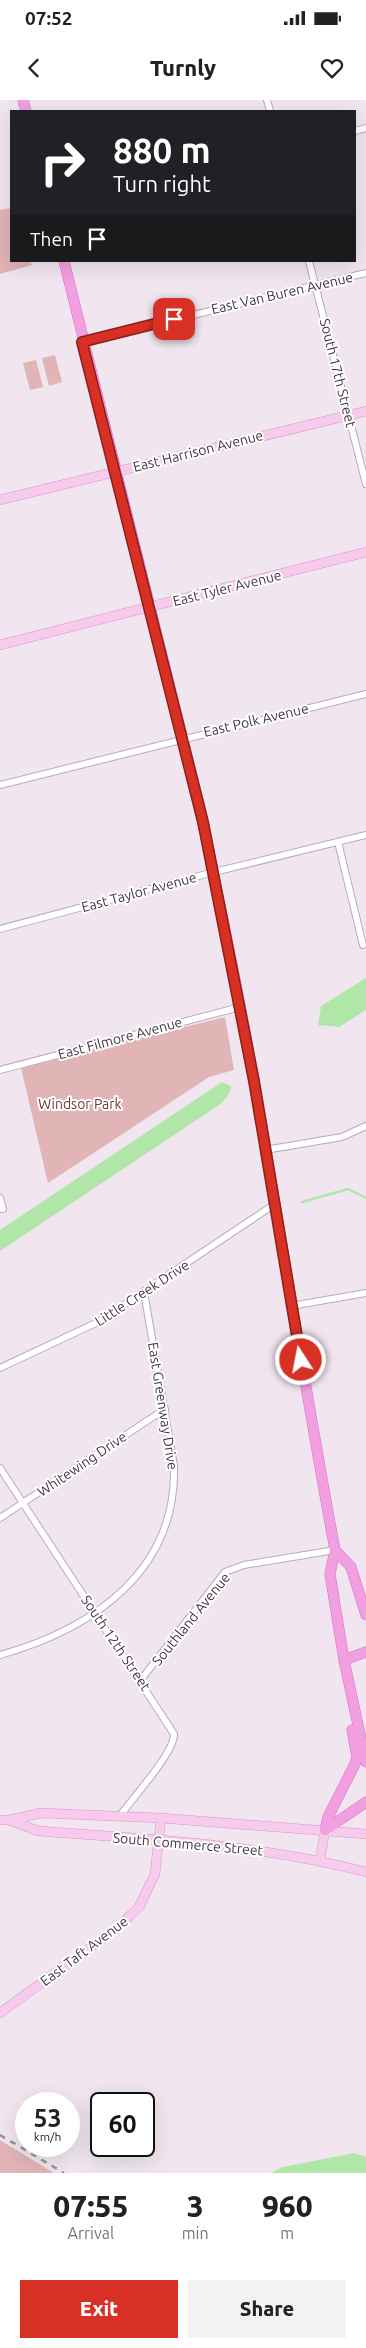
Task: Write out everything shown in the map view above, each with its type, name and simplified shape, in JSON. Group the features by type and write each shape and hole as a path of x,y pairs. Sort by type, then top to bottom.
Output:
{"main road":[{"path":"64,262 82,342 183,738 214,872 240,1007 335,1550 330,1574 347,1676 366,1762"},
{"name":"East Harrison Avenue","path":"0,500 366,411"},
{"name":"East Tyler Avenue","path":"0,645 366,552"},
{"path":"335,1550 351,1567 366,1616"},
{"path":"344,1660 366,1652"},
{"path":"320,1860 328,1817 357,1757 348,1705 347,1676"},
{"path":"325,1830 366,1802"},
{"name":"South Commerce Street","path":"4,1820 41,1813 161,1818 366,1834"},
{"name":"East Taft Avenue","path":"0,2013 132,1915 149,1890 155,1874 161,1818"},
{"name":"South Commerce Street","path":"4,1820 38,1831 254,1849 320,1860 366,1872"}],"street":[{"name":"South 17th Street","path":"309,262 366,484"},
{"name":"East Van Buren Avenue","path":"82,342 366,274"},
{"name":"East Polk Avenue","path":"0,785 366,694"},
{"name":"East Taylor Avenue","path":"0,929 214,872 366,835"},
{"path":"338,842 363,945"},
{"name":"East Filmore Avenue","path":"0,1070 240,1007"},
{"path":"265,1150 342,1137 366,1126"},
{"path":"0,1198 1,1209"},
{"name":"Little Creek Drive","path":"0,1368 83,1330 144,1292 275,1204"},
{"name":"East Greenway Drive","path":"0,1655 22,1649 66,1630 94,1612 129,1585 141,1572 148,1563 166,1528 174,1491 174,1466 144,1292"},
{"path":"291,1306 366,1293"},
{"name":"Whitewing Drive","path":"0,1518 165,1409"},
{"name":"South 12th Street","path":"0,1468 172,1728 174,1740 168,1753 119,1817"},
{"name":"Southland Avenue","path":"140,1681 226,1572 244,1565 335,1550"}],"green space":[{"path":"10,208 10,262 30,262 32,265 0,274 0,210"},
{"path":"55,355 62,382 49,386 42,358"},
{"path":"36,360 43,387 30,390 23,363"},
{"name":"Windsor Park","path":"225,1017 234,1070 209,1077 48,1183 21,1068"},
{"path":"0,2140 15,2149 15,2157 28,2157 54,2173 0,2173"}],"shaded area":[{"path":"366,978 366,1010 339,1027 318,1025 321,1006"},
{"path":"222,1082 231,1086 230,1092 222,1103 0,1251 0,1230"},
{"path":"354,2153 366,2157 366,2173 271,2173 283,2167"}],"waterway":[{"path":"302,1202 348,1189 366,1198"}],"railway":[{"path":"0,2135 64,2173"}],"route":[{"path":"174,319 82,342 203,822 254,1081 301,1360"}]}
